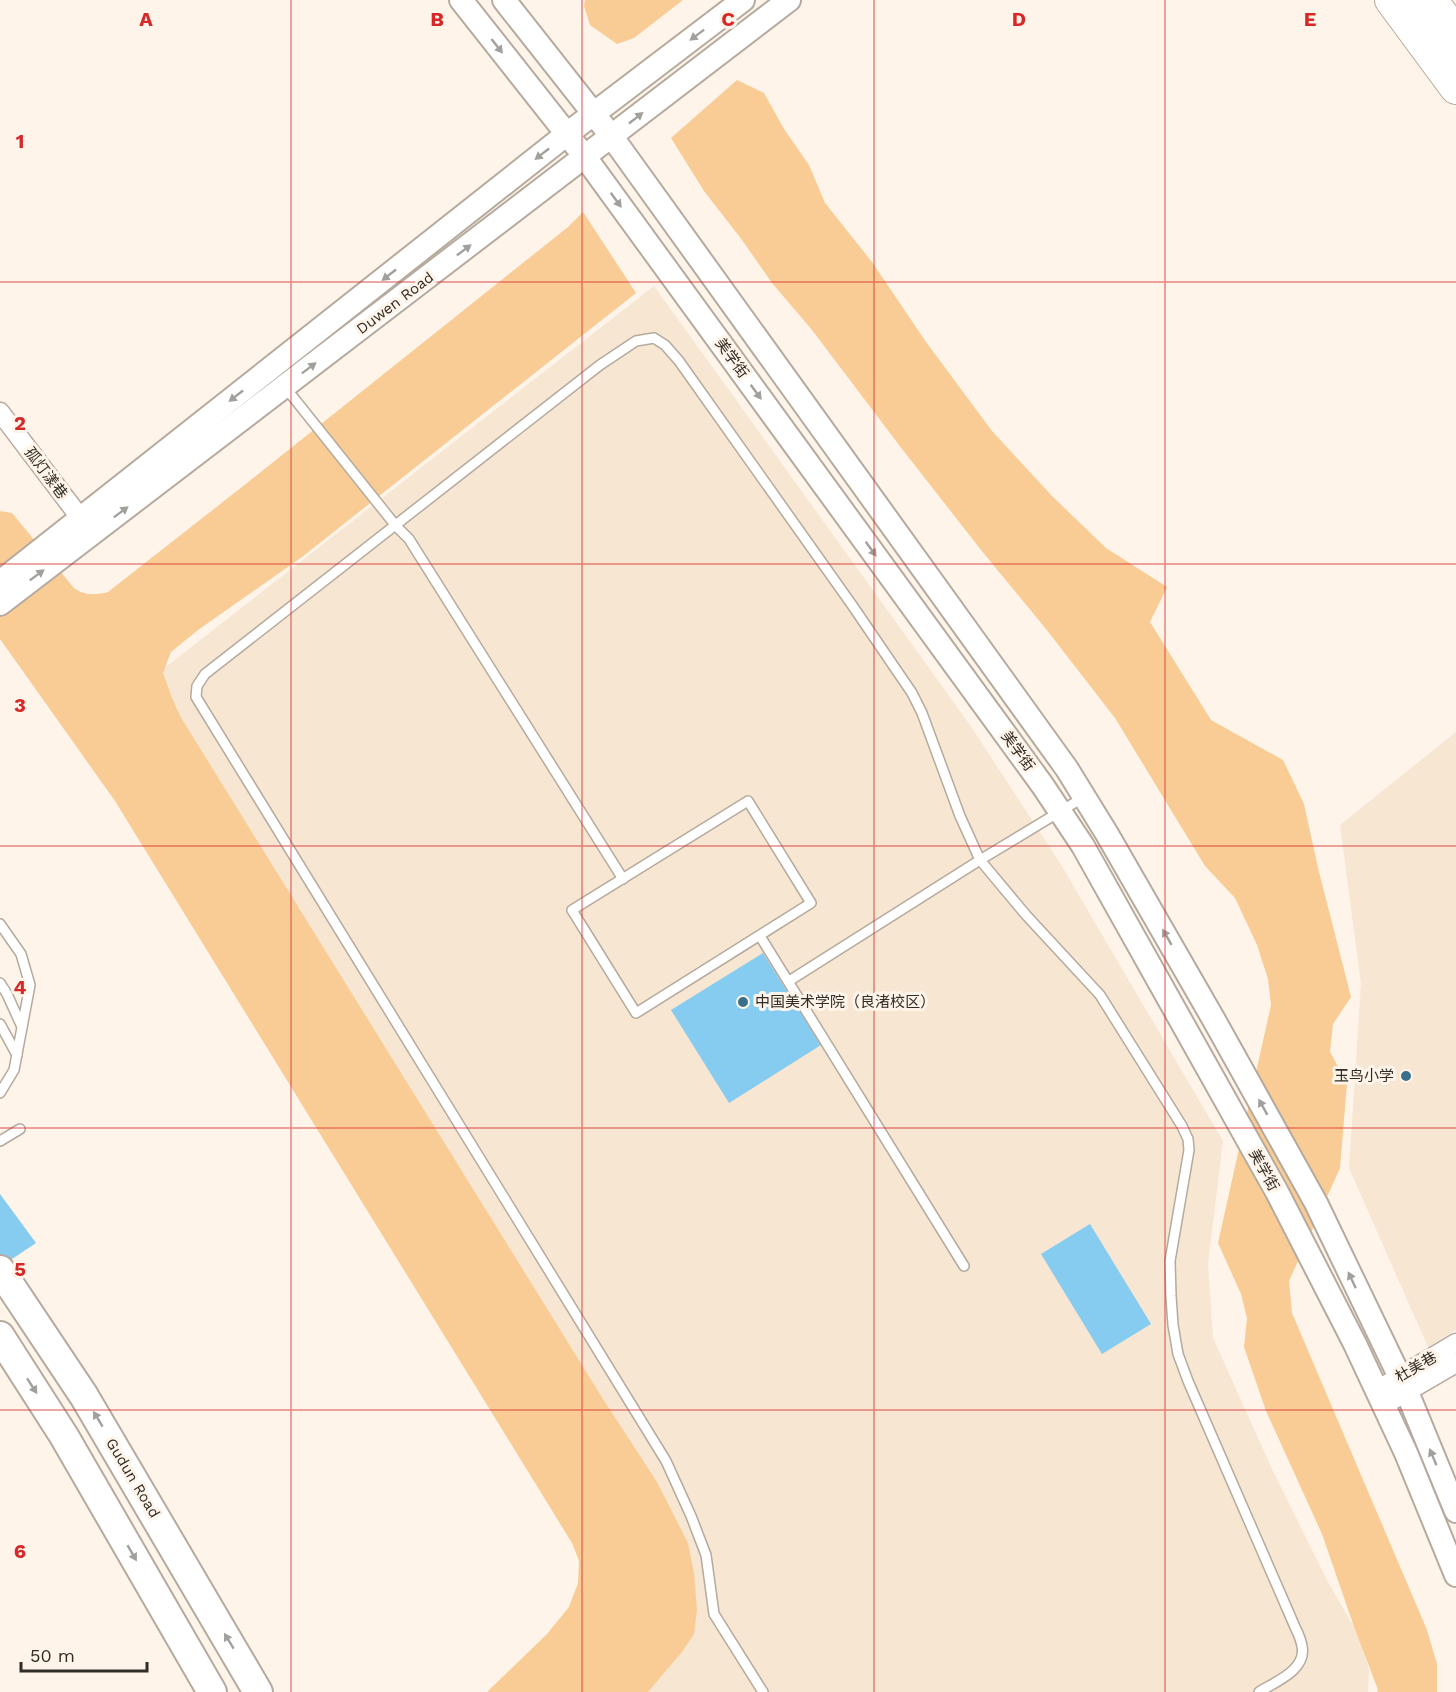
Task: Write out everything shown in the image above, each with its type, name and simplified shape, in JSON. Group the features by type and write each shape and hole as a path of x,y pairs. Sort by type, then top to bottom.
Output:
{"highway":[{"path":"1391,0 1456,88"},
{"path":"1431,0 1456,33"}],"main road":[{"path":"1411,0 1456,61"},
{"name":"Gudun Road","path":"0,1270 84,1396 258,1692"},
{"path":"0,1336 64,1436 212,1692"}],"street":[{"name":"美学街","path":"461,0 585,157 1036,776 1083,846 1277,1192 1355,1344 1406,1453 1456,1575"},
{"name":"美学街","path":"504,0 612,137 1060,759 1084,797 1214,1020 1316,1203 1403,1384 1456,1511"},
{"name":"Duwen Road","path":"0,604 78,533 567,134 743,0"},
{"name":"Duwen Road","path":"0,582 78,533 285,387 789,0"},
{"name":"孤灯漾巷","path":"0,412 78,533"},
{"name":"杜美巷","path":"1403,1384 1456,1343"},
{"name":"杜美巷","path":"1380,1397 1403,1384 1456,1363"}],"lane":[{"path":"763,1692 714,1614 706,1556 666,1461 196,697 197,686 205,674 600,365 636,341 654,338 665,345 679,361 912,693 922,713 960,816 980,860 1026,915 1100,995 1182,1126 1188,1140 1189,1150 1170,1261 1171,1296 1178,1354 1303,1648 1300,1662 1294,1671 1259,1692"},
{"path":"285,387 396,526 409,539 623,879"},
{"path":"789,981 1084,797"},
{"path":"748,801 812,903 760,936 636,1012 572,910 748,801"},
{"path":"0,924 21,954 30,986 14,1070 0,1093"},
{"path":"760,936 964,1266"},
{"path":"0,983 22,1027"},
{"path":"0,1024 17,1055"},
{"path":"0,1141 20,1129"}],"shaded area":[{"path":"585,0 683,0 634,38 617,44 590,25 584,6"},
{"path":"737,80 764,93 784,129 809,165 825,203 872,262 926,342 992,431 1052,496 1106,548 1167,587 1150,622 1211,720 1283,760 1304,804 1351,997 1333,1024 1330,1052 1347,1083 1340,1168 1289,1281 1292,1313 1427,1630 1437,1664 1437,1692 1377,1692 1322,1534 1266,1411 1244,1347 1247,1318 1241,1294 1218,1243 1271,1005 1268,979 1257,945 1235,898 1205,866 1115,718 899,445 812,330 772,283 704,191 671,138"},
{"path":"583,212 636,293 302,557 198,630 171,652 163,673 180,716 603,1399 657,1482 688,1543 694,1573 697,1610 694,1634 648,1692 487,1692 547,1634 569,1607 578,1583 579,1561 572,1543 115,801 0,639 0,511 12,513 74,588 91,594 108,592 568,227"},
{"name":"中国美术学院（良渚校区）","path":"654,286 970,725 1060,863 1223,1141 1208,1264 1213,1338 1272,1469 1328,1582 1359,1636 1369,1670 1368,1692 626,1692 681,1611 145,683"},
{"name":"玉鸟小学","path":"1456,732 1456,1330 1428,1347 1349,1168 1361,984 1340,825"}],"building":[{"path":"763,953 821,1045 729,1103 671,1010"},
{"path":"0,1194 36,1243 0,1267"},
{"path":"1090,1224 1151,1324 1102,1354 1041,1254"}],"place":[{"name":"中国美术学院（良渚校区）","path":"743,1002"},
{"name":"玉鸟小学","path":"1406,1076"}]}
